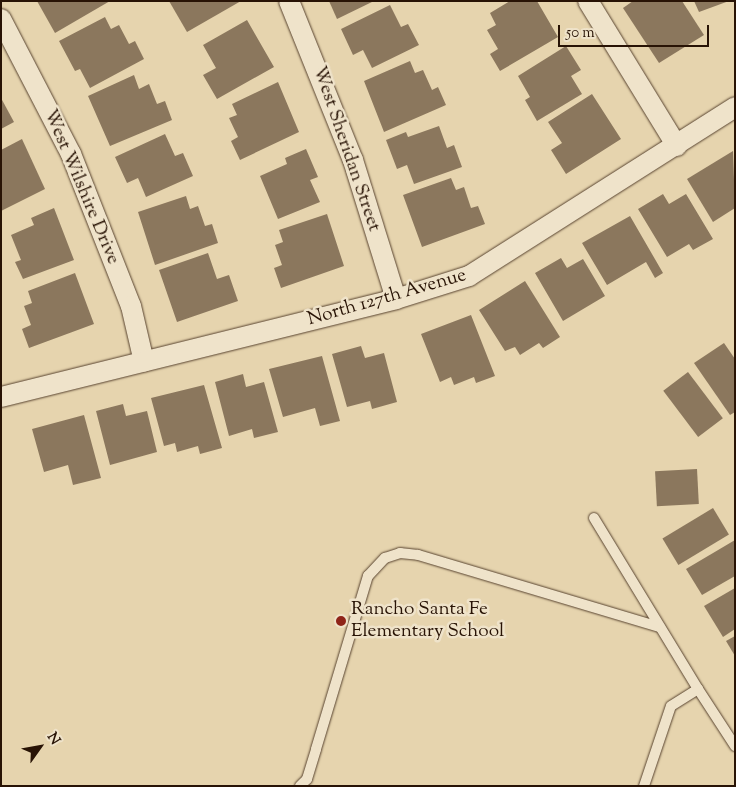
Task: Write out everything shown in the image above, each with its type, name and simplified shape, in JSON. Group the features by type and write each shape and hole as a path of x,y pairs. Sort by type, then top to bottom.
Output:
{"street":[{"name":"West Sheridan Street","path":"289,1 353,160 396,299"},
{"path":"588,1 677,146"},
{"name":"West Wilshire Drive","path":"1,18 71,154 130,306 144,362"},
{"name":"North 127th Avenue","path":"1,397 396,299 469,276 735,108"}],"lane":[{"path":"594,518 659,627 735,746"},
{"path":"300,786 307,778 368,576 385,558 400,553 418,555 659,627"},
{"path":"644,786 671,706 698,688"}],"building":[{"path":"37,1 110,1 55,33"},
{"path":"169,1 241,1 187,32"},
{"path":"329,1 374,1 337,19"},
{"path":"510,1 537,1 558,37 500,71 490,54 498,49 487,30 496,25 490,13"},
{"path":"633,1 682,1 704,35 659,63 623,8"},
{"path":"694,1 729,1 699,12"},
{"path":"390,5 401,27 408,24 419,45 372,68 363,50 353,55 341,29"},
{"path":"105,17 111,29 119,25 129,44 135,41 144,59 90,88 80,69 75,71 59,41"},
{"path":"247,20 274,67 217,99 203,75 216,68 203,45"},
{"path":"566,46 581,70 571,76 582,94 537,121 525,100 530,97 518,76"},
{"path":"410,61 415,73 423,70 432,90 438,87 446,105 384,132 364,81"},
{"path":"134,75 139,89 149,84 157,104 165,101 172,120 110,146 88,96"},
{"path":"278,82 299,132 240,160 231,141 238,137 229,118 237,115 232,104"},
{"path":"592,94 621,139 566,174 551,150 562,143 548,122"},
{"path":"1,98 14,122 1,129"},
{"path":"439,126 447,148 454,145 462,167 414,184 407,165 397,169 386,140 406,132 408,137"},
{"path":"165,134 175,156 183,153 193,176 146,197 138,178 127,183 115,157"},
{"path":"22,139 45,189 1,211 1,150"},
{"path":"306,149 318,177 310,180 320,202 278,219 260,176 287,164 285,158"},
{"path":"733,151 735,208 713,222 687,179"},
{"path":"451,178 456,190 464,187 471,208 478,206 485,224 422,247 403,195"},
{"path":"663,194 669,204 686,194 713,239 693,250 689,244 667,257 638,209"},
{"path":"186,196 190,209 198,206 205,226 212,224 218,243 155,265 138,212"},
{"path":"54,208 74,260 23,279 15,262 21,260 11,235 34,225 31,218"},
{"path":"327,214 344,266 281,288 274,268 282,265 275,245 283,242 279,230"},
{"path":"630,216 663,273 655,278 646,262 607,285 582,243"},
{"path":"208,253 217,279 229,275 238,301 177,322 159,270"},
{"path":"561,258 567,268 583,259 605,296 563,321 535,273"},
{"path":"75,273 94,324 29,348 22,329 31,325 24,306 32,303 28,291"},
{"path":"525,281 560,337 543,348 539,343 520,355 515,347 505,351 479,310"},
{"path":"471,315 495,376 476,383 474,377 454,385 451,377 440,382 421,334"},
{"path":"724,343 735,359 735,412 730,415 694,363"},
{"path":"361,346 365,358 384,353 397,402 372,409 370,401 347,407 332,354"},
{"path":"322,356 340,421 320,426 315,408 283,417 269,369"},
{"path":"688,372 723,418 698,437 663,391"},
{"path":"243,374 246,387 264,382 278,432 254,438 252,429 229,436 215,382"},
{"path":"204,385 222,448 200,454 198,446 177,452 175,443 164,446 151,398"},
{"path":"123,404 126,416 147,411 157,452 110,465 96,411"},
{"path":"84,415 101,478 73,485 68,465 44,472 32,429"},
{"path":"697,469 699,504 657,506 655,471"},
{"path":"713,508 729,535 678,565 662,538"},
{"path":"735,540 735,576 702,595 686,569"},
{"path":"735,588 735,629 723,637 704,606"},
{"path":"735,636 735,656 726,641"}],"place":[{"name":"Rancho Santa Fe Elementary School","path":"341,621"}]}
